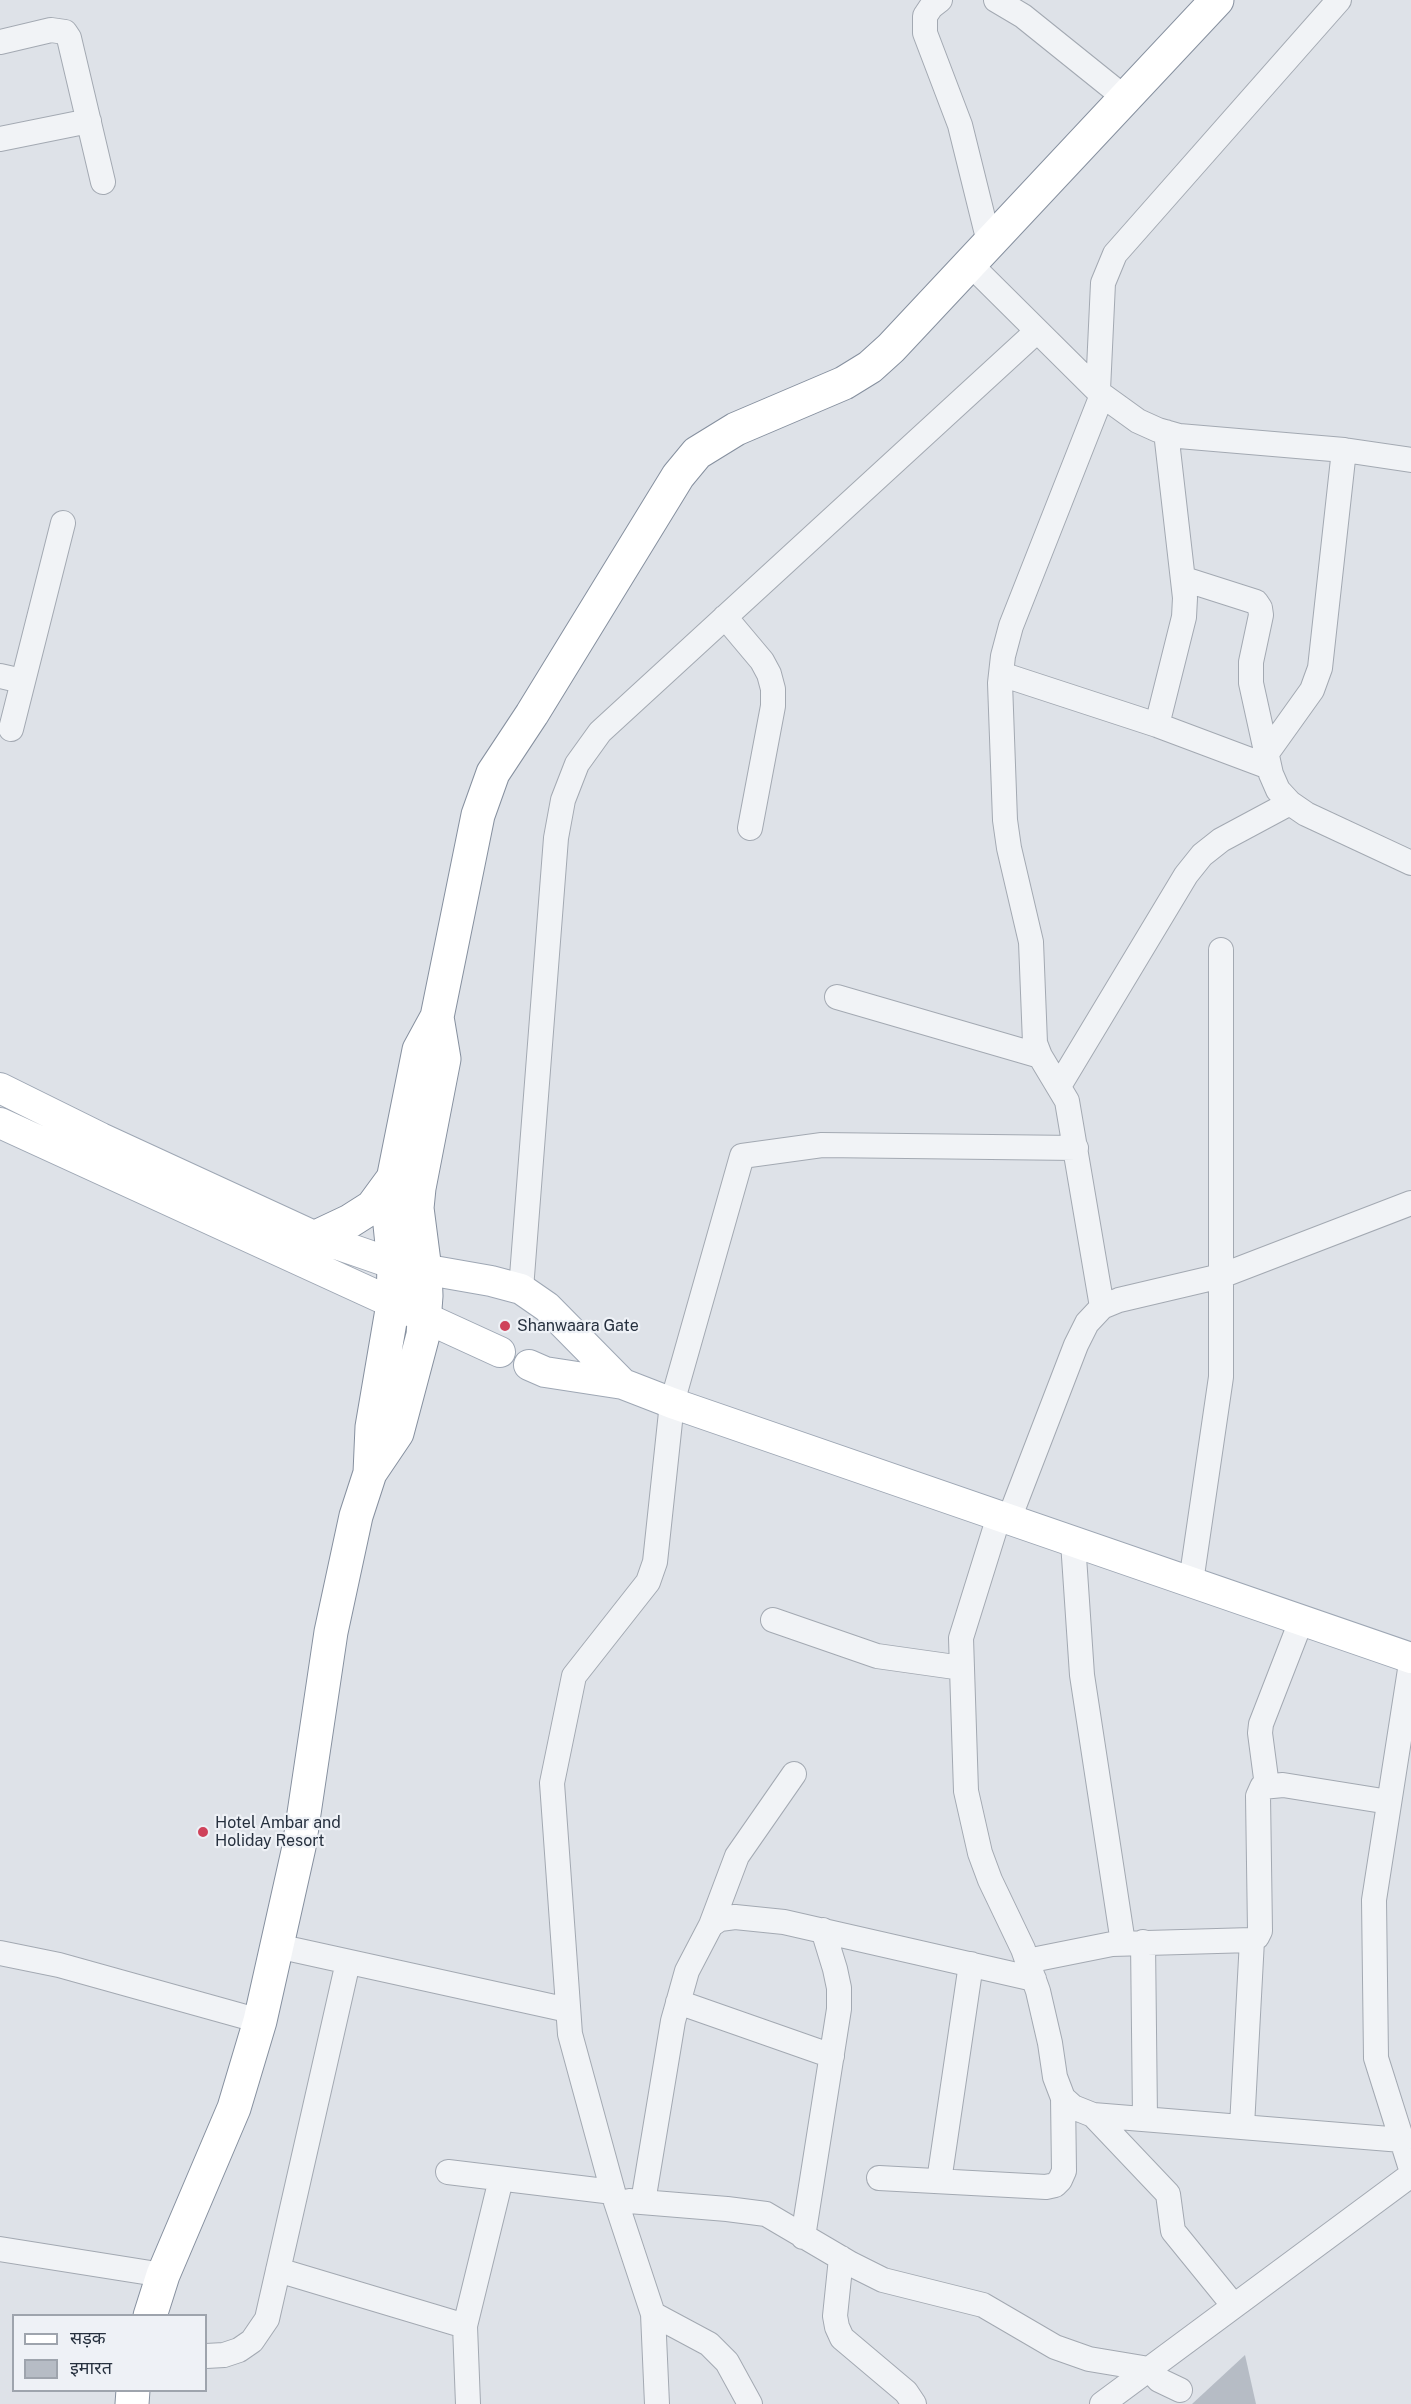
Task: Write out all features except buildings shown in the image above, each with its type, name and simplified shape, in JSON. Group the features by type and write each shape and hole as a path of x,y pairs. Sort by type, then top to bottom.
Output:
{"highway":[{"path":"370,1473 397,1433 423,1335 424,1317 410,1267 388,1205 419,1050 437,1017 478,815 493,773 532,714 678,476 697,453 736,429 844,383 870,367 891,348 1217,0"},
{"path":"151,2314 164,2275 234,2108 260,2021 277,1946 299,1846 331,1632 356,1516 370,1473 372,1427 393,1304 410,1267 419,1188 444,1059 437,1017"},
{"path":"316,1237 350,1221 372,1207 394,1177"}],"main road":[{"path":"0,1088 101,1138 316,1237 410,1267 491,1281 521,1289 547,1307 623,1384"},
{"path":"0,1123 501,1352"},
{"path":"529,1365 544,1372 623,1384 1411,1660"}],"street":[{"path":"940,0 925,16 925,33 960,125 979,253 1036,332 1100,392 1138,421 1166,432 1179,436 1344,450 1411,460"},
{"path":"996,0 1023,16 1125,98"},
{"path":"1102,1307 1067,1101 1040,1056 1035,1043 1031,942 1009,848 1005,820 1001,674 1003,656 1011,626 1100,392 1103,283 1114,254 1339,0"},
{"path":"0,42 51,30 65,32 69,38 103,182"},
{"path":"0,140 89,121"},
{"path":"521,1289 556,838 563,800 576,764 600,732 1036,332"},
{"path":"1157,725 1184,617 1184,579 1166,432"},
{"path":"1268,760 1312,690 1320,668 1344,450"},
{"path":"11,729 11,678 63,524"},
{"path":"1184,579 1256,602 1260,608 1261,615 1250,673 1268,760 1278,790 1290,803 1306,814 1411,863"},
{"path":"725,617 762,661 773,689 773,706 750,828"},
{"path":"1001,674 1268,760"},
{"path":"1059,1086 1186,875 1202,855 1221,840 1290,803"},
{"path":"1191,1582 1220,1392 1221,950"},
{"path":"837,997 1040,1056"},
{"path":"657,2404 653,2314 614,2196 570,2034 552,1783 574,1676 648,1582 655,1562 672,1403 742,1156 822,1145 1076,1148"},
{"path":"1408,2159 1242,2126 1093,2115 1073,2107 1064,2098 1055,2077 1050,2043 1031,1970 990,1880 980,1853 967,1799 962,1668 963,1630 1004,1518 1076,1345 1088,1323 1102,1307 1119,1300 1221,1276 1411,1203"},
{"path":"1073,1542 1082,1675 1133,1942 1145,2118"},
{"path":"773,1620 877,1656 962,1668"},
{"path":"1267,1786 1260,1733 1261,1724 1301,1621"},
{"path":"1408,2159 1376,2058 1374,1900 1411,1660"},
{"path":"643,2202 673,2021 687,1971 711,1925 737,1856 794,1774"},
{"path":"711,1925 720,1919 757,1918 823,1930 971,1965 1031,1970 1133,1942 1252,1940 1260,1931 1258,1796 1262,1787 1283,1785 1389,1802"},
{"path":"803,2237 839,2008 839,1988 823,1930"},
{"path":"1242,2126 1252,1940"},
{"path":"277,1946 568,2010"},
{"path":"0,1953 59,1965 260,2021"},
{"path":"207,2356 224,2355 239,2350 252,2341 267,2319 348,1962"},
{"path":"939,2181 971,1965"},
{"path":"678,2002 832,2056"},
{"path":"879,2178 1046,2187 1054,2185 1060,2180 1064,2171 1064,2098"},
{"path":"1093,2115 1168,2194 1173,2231 1234,2306"},
{"path":"1102,2404 1234,2306 1408,2159"},
{"path":"448,2172 643,2202 766,2214 803,2237 883,2280 982,2305 1055,2347 1089,2359 1149,2369 1159,2380 1182,2397"},
{"path":"468,2404 465,2326 501,2179"},
{"path":"0,2249 164,2275"},
{"path":"841,2258 835,2316 842,2338 906,2391 914,2404"},
{"path":"278,2270 465,2326"},
{"path":"653,2314 710,2344 727,2362 750,2404"},
{"path":"1168,2355 1182,2397"}],"place":[{"name":"Shanwaara Gate","path":"505,1326"},
{"name":"Hotel Ambar and Holiday Resort","path":"203,1832"}]}
